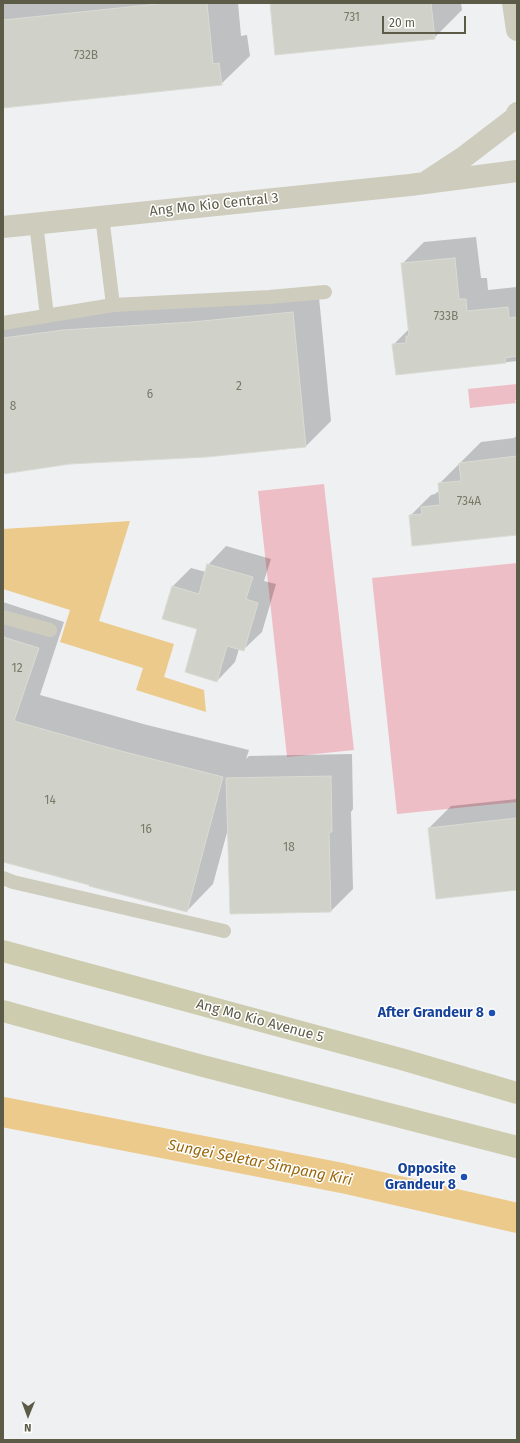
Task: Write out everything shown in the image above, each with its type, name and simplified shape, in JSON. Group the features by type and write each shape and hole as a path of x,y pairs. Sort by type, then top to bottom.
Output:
{"main road":[{"name":"Ang Mo Kio Avenue 5","path":"3,951 394,1057 517,1093"},
{"path":"3,1011 199,1065 517,1147"}],"street":[{"path":"513,3 517,30"},
{"name":"Ang Mo Kio Central 3","path":"425,183 464,157 516,116"},
{"name":"Ang Mo Kio Central 3","path":"3,227 425,183 517,171"}],"lane":[{"path":"102,216 113,305"},
{"path":"36,223 47,316"},
{"path":"3,323 113,305 269,297 325,292"},
{"path":"3,617 50,630"},
{"path":"3,878 12,882 224,931"}],"shaded area":[{"path":"517,384 516,403 470,408 468,389"},
{"path":"324,484 354,750 287,757 258,491"},
{"path":"130,521 99,621 174,644 164,677 204,690 206,712 136,690 143,668 60,642 70,610 3,589 3,529"},
{"path":"517,563 517,802 397,814 372,578"}],"building":[{"path":"167,3 207,3 213,64 219,63 222,85 3,108 3,20"},
{"path":"270,3 431,3 435,39 275,55"},
{"path":"455,258 459,299 466,299 467,311 508,307 509,318 517,317 517,356 505,358 506,363 396,375 392,344 406,343 406,336 409,336 401,263"},
{"path":"293,312 306,447 207,457 70,464 3,474 3,338 63,330 192,322"},
{"path":"517,456 517,535 412,546 409,515 422,514 421,507 440,505 438,483 461,481 459,463"},
{"path":"207,564 253,577 246,599 258,603 244,651 227,646 217,682 185,672 197,629 162,619 172,586 199,594"},
{"path":"3,637 39,648 14,721 121,751 223,777 187,912 3,862"},
{"path":"331,776 332,832 329,832 331,912 230,914 226,778"},
{"path":"517,818 517,890 436,899 428,828"}],"waterway":[{"name":"Sungei Seletar Simpang Kiri","path":"3,1112 342,1178 517,1218"}],"place":[{"name":"After Grandeur 8","path":"492,1013"},
{"name":"Opposite Grandeur 8","path":"464,1177"}]}
